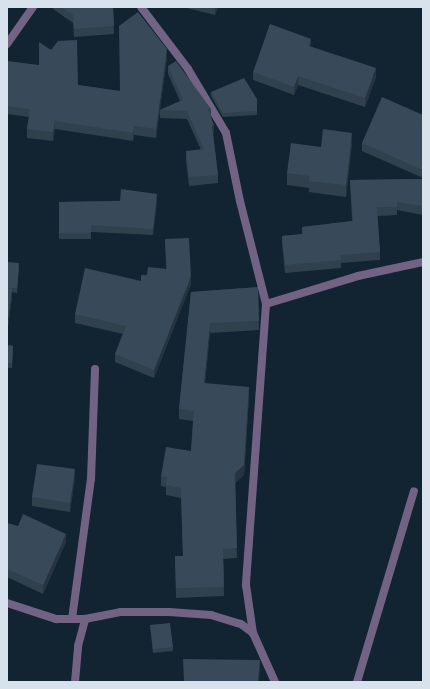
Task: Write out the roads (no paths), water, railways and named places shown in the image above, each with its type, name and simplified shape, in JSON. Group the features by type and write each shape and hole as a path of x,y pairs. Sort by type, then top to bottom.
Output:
{"street":[{"path":"7,44 33,7"},
{"path":"141,7 188,69 226,133 240,201 266,304 246,585 253,632 275,682"},
{"path":"266,304 358,276 423,262"},
{"path":"72,619 90,479 95,369"},
{"path":"357,682 414,491"},
{"path":"7,603 56,619 85,619 121,612 169,612 211,615 241,624 253,632"},
{"path":"75,682 78,646 85,619"}]}
